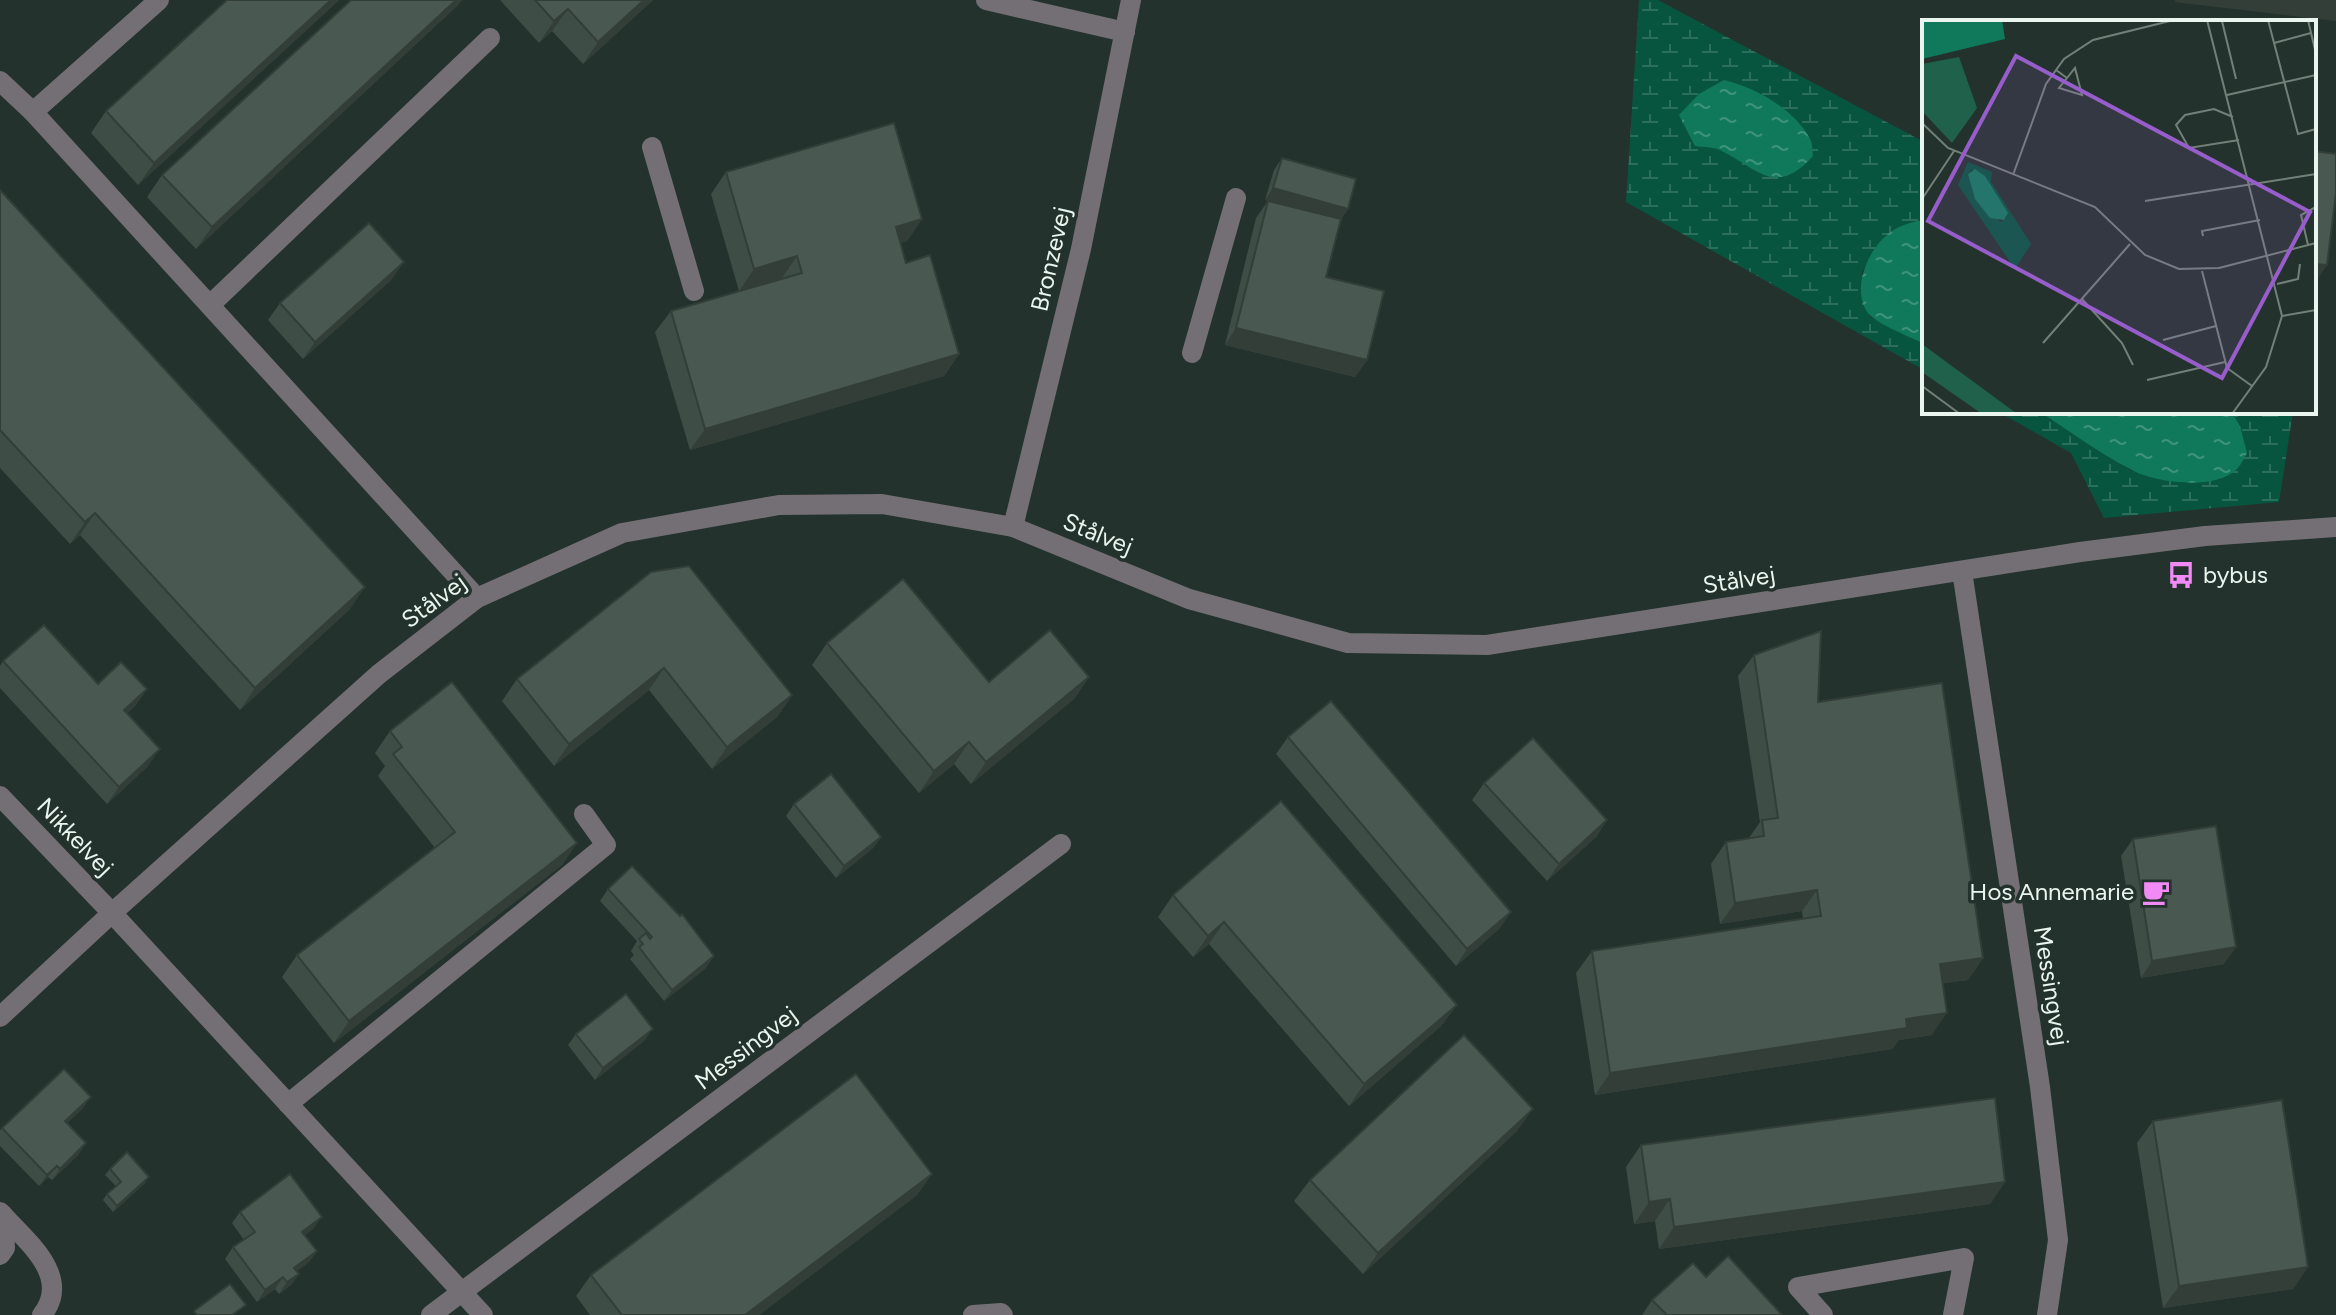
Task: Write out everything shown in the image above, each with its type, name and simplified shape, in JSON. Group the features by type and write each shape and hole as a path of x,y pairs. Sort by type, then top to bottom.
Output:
{"street":[{"path":"33,112 159,0"},
{"path":"986,0 1125,32"},
{"name":"Bronzevej","path":"1013,527 1081,249 1131,0"},
{"path":"210,305 490,38"},
{"path":"0,81 33,112 477,598"},
{"path":"652,147 694,291"},
{"path":"1192,353 1236,198"},
{"name":"Stålvej","path":"0,1017 379,674 477,598 622,533 779,505 882,504 1013,527 1189,599 1348,643 1487,645 2205,536 2336,527"},
{"name":"Messingvej","path":"1962,571 2040,1087 2058,1240 2047,1315"},
{"name":"Nikkelvej","path":"0,796 112,913"},
{"path":"288,1104 606,845 584,814"},
{"name":"Messingvej","path":"431,1315 1061,844"},
{"path":"112,913 483,1315"},
{"path":"0,1255 5,1248 1,1214"},
{"path":"1,1214 50,1269 53,1290 42,1315"},
{"path":"1823,1315 1798,1287 1964,1258 1953,1315"},
{"path":"973,1315 1003,1315"}],"green space":[{"path":"1639,0 1658,0 1922,141 1922,221 1885,236 1862,272 1870,317 1922,343 1922,369 1626,202"},
{"path":"2003,414 2043,414 2132,471 2240,426 2233,414 2293,414 2279,502 2104,518 2071,453"}],"water":[{"path":"1724,80 1772,101 1802,127 1812,144 1813,156 1800,169 1788,175 1766,176 1720,150 1695,146 1679,115 1699,94"},
{"path":"1922,221 1922,343 1872,317 1863,304 1861,293 1864,271 1874,250 1888,234"},
{"path":"2043,414 2233,414 2240,426 2247,453 2227,476 2184,482 2141,474"}],"building":[{"path":"227,0 331,0 154,163 106,111"},
{"path":"351,0 456,0 212,227 162,175"},
{"path":"535,0 644,0 598,42 568,9 554,21"},
{"path":"894,123 922,219 896,227 906,263 930,255 959,354 705,429 671,311 802,273 797,256 754,269 726,172"},
{"path":"2316,151 2336,154 2336,193 2327,265 2316,264"},
{"path":"1282,158 1356,179 1348,209 1273,188"},
{"path":"0,190 365,587 255,688 95,513 85,522 0,430"},
{"path":"1268,201 1341,219 1326,277 1384,291 1367,360 1236,328"},
{"path":"369,223 404,262 315,342 280,303"},
{"path":"689,566 792,695 727,747 664,668 569,744 517,679 651,572"},
{"path":"903,579 989,682 1050,630 1089,677 986,762 969,742 934,771 827,643"},
{"path":"44,625 98,684 121,662 147,689 124,710 160,749 119,787 3,661"},
{"path":"1821,631 1818,702 1942,683 1983,958 1940,964 1947,1013 1906,1019 1907,1028 1610,1073 1592,951 1821,916 1817,890 1735,903 1726,842 1764,836 1762,820 1778,818 1754,655"},
{"path":"452,682 577,843 349,1021 297,955 455,832 393,754 402,747 390,731"},
{"path":"1331,701 1511,912 1467,949 1288,737"},
{"path":"1533,738 1607,820 1559,864 1484,783"},
{"path":"831,774 881,837 844,866 794,804"},
{"path":"1281,801 1457,1005 1364,1084 1224,922 1208,936 1173,895"},
{"path":"2216,826 2236,947 2152,961 2133,839"},
{"path":"632,866 680,916 682,914 714,956 672,990 639,947 643,944 639,939 646,933 650,939 652,937 608,889"},
{"path":"626,994 653,1029 603,1068 576,1034"},
{"path":"1464,1035 1533,1109 1378,1253 1310,1180"},
{"path":"64,1069 91,1097 65,1121 86,1143 60,1169 57,1166 47,1175 2,1128"},
{"path":"856,1074 932,1174 745,1315 622,1315 591,1275"},
{"path":"1995,1098 2005,1182 1674,1227 1670,1199 1649,1202 1641,1145"},
{"path":"2282,1100 2308,1267 2179,1286 2153,1121"},
{"path":"127,1152 149,1177 117,1206 107,1194 121,1182 110,1169"},
{"path":"290,1174 322,1217 302,1232 317,1251 294,1268 299,1274 287,1282 283,1277 265,1290 233,1247 255,1232 240,1212"},
{"path":"1728,1256 1782,1315 1667,1315 1652,1300 1693,1263 1706,1277"},
{"path":"230,1284 246,1305 232,1315 197,1315 194,1311"}],"place":[{"name":"bybus","path":"2181,575"},
{"name":"Hos Annemarie","path":"2156,892"}]}
